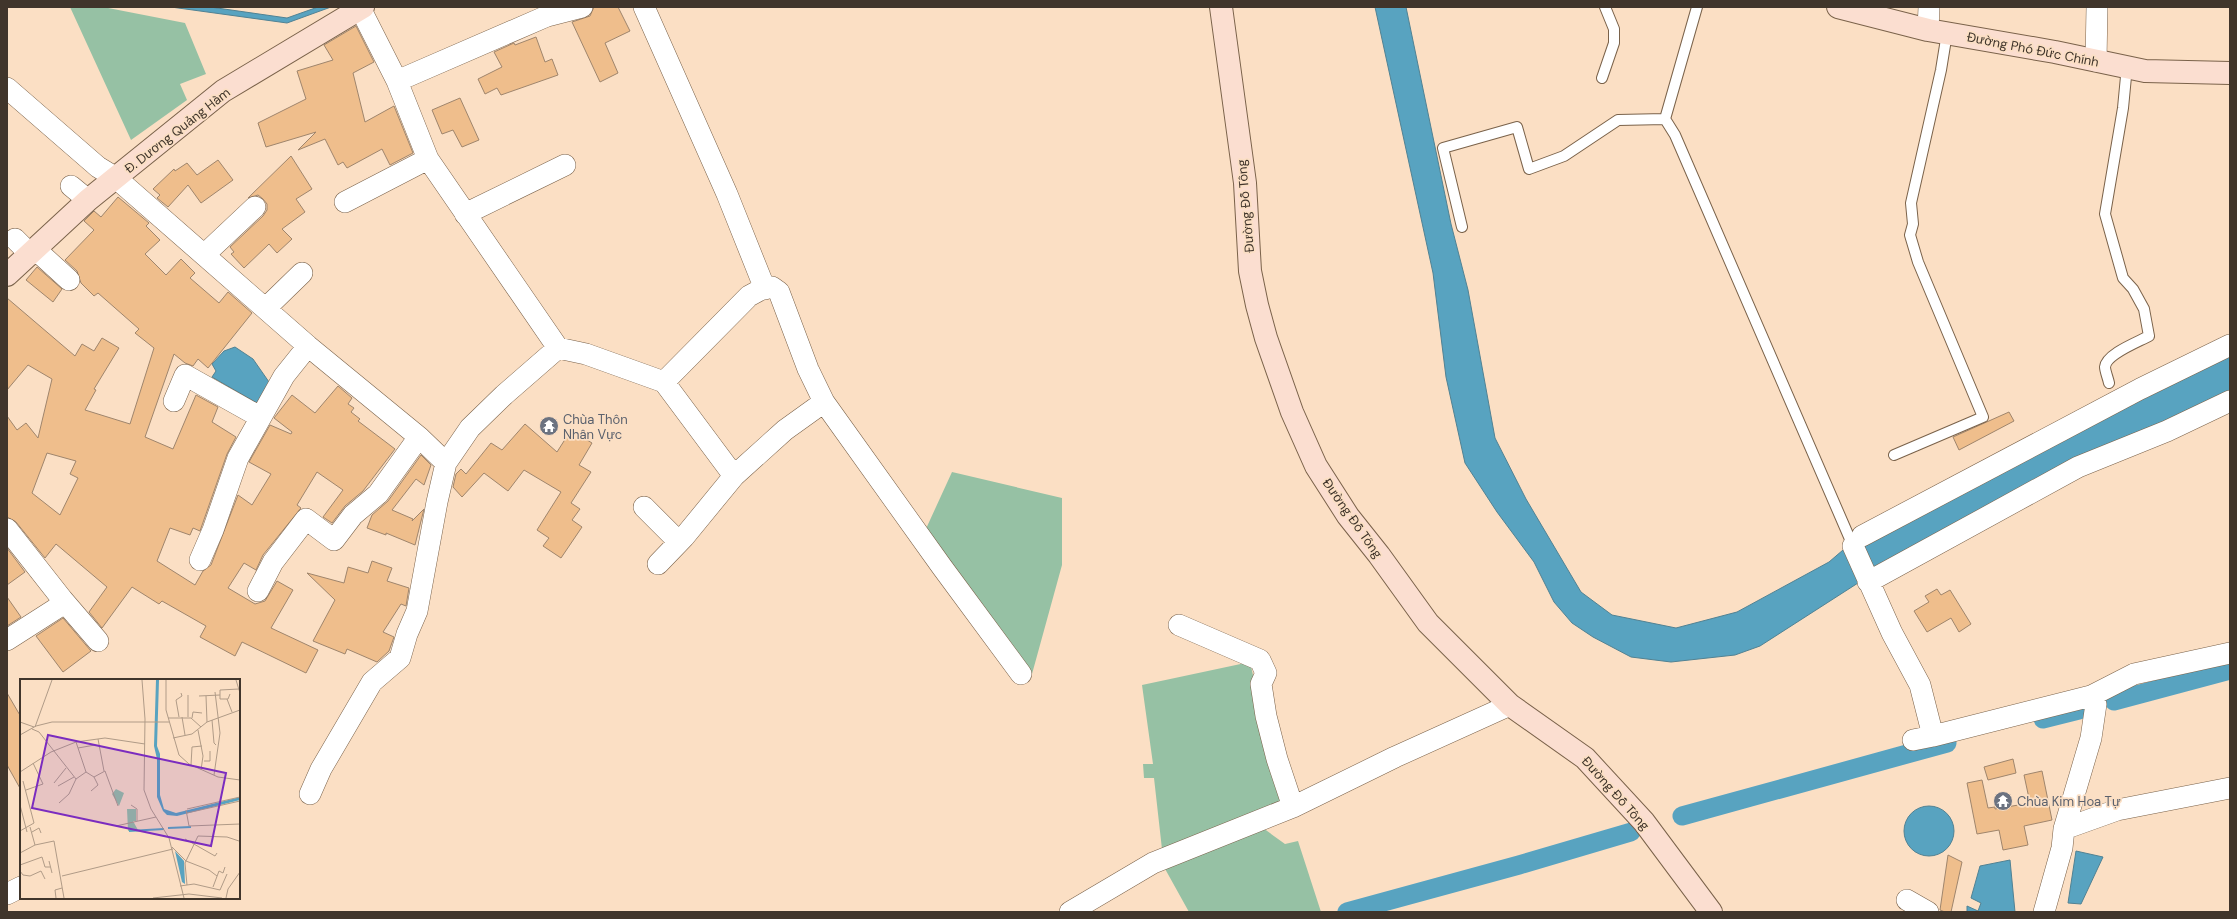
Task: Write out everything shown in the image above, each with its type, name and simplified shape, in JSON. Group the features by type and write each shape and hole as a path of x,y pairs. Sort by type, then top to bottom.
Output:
{"main road":[{"name":"Đ. Dương Quảng Hàm","path":"7,275 27,247 223,92 361,7"},
{"name":"Đường Đỗ Tông","path":"1221,7 1245,183 1250,271 1266,338 1292,412 1316,466 1348,516 1379,555 1428,624 1510,705 1585,758 1644,822 1711,912"},
{"name":"Đường Phó Đức Chính","path":"1838,7 1937,31 2127,66 2145,72 2230,73"}],"street":[{"path":"361,7 397,80 428,159 464,214 558,348 586,354 664,382 734,476"},
{"path":"397,80 547,16 582,7"},
{"path":"644,7 727,194 765,289"},
{"path":"1930,7 1937,31"},
{"path":"2096,61 2097,7"},
{"path":"7,88 98,167 116,178 308,346 419,437 446,463"},
{"path":"345,202 428,159"},
{"path":"464,214 565,164"},
{"path":"71,186 88,200"},
{"path":"204,255 255,207"},
{"path":"27,247 69,280"},
{"path":"266,308 302,273"},
{"path":"664,382 749,296 772,287 779,292 808,368 824,402 942,568 1021,674"},
{"path":"2230,345 2126,396 1857,541 1867,581 1920,685 1923,738 2091,696 2134,674 2230,653"},
{"path":"200,560 213,530 238,458 284,376 308,346"},
{"path":"310,794 321,770 372,682 400,658 406,634 417,610 436,502 446,463 470,428 504,395 558,348"},
{"path":"174,401 185,375 260,417"},
{"path":"1867,581 2078,467 2167,431 2230,401"},
{"path":"658,564 680,542 734,476 785,430 824,402"},
{"path":"258,591 273,562 306,519 334,540 353,515 378,494 419,437"},
{"path":"644,507 680,542"},
{"path":"7,529 62,599 98,641"},
{"path":"7,640 57,608 62,599"},
{"path":"1179,625 1260,660 1272,667 1261,684 1266,716 1277,759 1293,807"},
{"path":"2044,912 2062,848 2064,829 2091,738 2096,704 2091,696"},
{"path":"1070,912 1153,863 1293,807 1396,757 1510,705"},
{"path":"2064,829 2117,810 2230,788"},
{"path":"7,894 20,888"},
{"path":"1907,900 1928,912"}],"lane":[{"path":"1602,78 1614,43 1614,29 1605,7"},
{"path":"1697,7 1665,119 1675,135 1857,541"},
{"path":"1894,455 1983,417 1918,262 1910,235 1913,224 1911,203 1941,70 1937,31"},
{"path":"2109,383 2105,367 2108,359 2118,352 2149,336 2144,308 2133,289 2123,278 2106,214 2123,108 2127,66"},
{"path":"1462,227 1443,148 1517,127 1529,169 1564,156 1618,120 1665,119"}],"green space":[{"path":"70,7 103,7 185,23 206,74 180,84 187,100 131,140"},
{"path":"952,472 1062,498 1062,565 1032,674 919,544"},
{"path":"1250,662 1282,803 1245,815 1285,844 1298,841 1321,912 1189,912 1164,867 1154,778 1144,778 1143,764 1153,764 1142,685"}],"water":[{"path":"171,7 210,7 287,18 318,7 331,7 287,23"},
{"path":"1375,7 1406,7 1451,224 1468,290 1495,438 1526,499 1581,592 1612,615 1676,628 1737,612 1829,562 1843,550 2230,352 2230,392 1858,583 1760,646 1735,655 1671,662 1631,657 1593,637 1572,623 1554,602 1534,562 1497,512 1465,463 1446,377 1433,273"},
{"path":"235,347 253,359 269,382 257,403 212,377 216,371 212,364 224,351"},
{"path":"1929,806 1943,810 1950,817 1954,831 1950,845 1943,852 1929,856 1915,852 1908,845 1904,831 1908,817 1915,810"},
{"path":"2076,851 2103,857 2081,904 2068,903"},
{"path":"2010,860 2015,912 1967,912 1967,906 1978,911 1981,903 1971,898 1980,866"}],"building":[{"path":"594,7 618,7 630,31 605,43 618,73 600,82 572,22 590,16"},
{"path":"356,26 374,62 353,73 365,122 394,106 413,153 390,165 382,149 347,168 343,162 338,165 325,139 298,150 316,132 266,147 258,123 306,99 297,71 333,60 324,45"},
{"path":"536,37 545,62 552,59 558,75 501,95 497,88 485,94 478,79 502,67 494,52 514,43 515,45"},
{"path":"460,98 479,140 462,147 453,130 442,134 432,110"},
{"path":"291,156 312,189 296,199 305,212 282,229 292,239 277,253 269,244 244,268 231,254 234,252 230,247 263,216 267,210 267,204 258,195 248,198"},
{"path":"218,160 233,180 201,203 188,185 168,207 157,198 160,195 153,189 174,169 175,171 187,163 197,175"},
{"path":"118,197 149,223 146,226 160,240 145,254 166,275 181,259 195,273 190,278 219,303 228,292 252,313 208,368 198,359 193,366 185,363 174,354 145,437 173,449 196,395 218,407 212,422 236,437 227,454 200,531 193,528 190,535 170,528 157,561 195,585 203,571 211,565 238,495 252,505 271,474 249,462 270,425 291,434 292,432 274,418 292,395 315,413 338,386 352,398 348,404 354,408 351,412 360,419 358,421 395,449 363,491 345,506 332,523 323,517 343,490 317,472 297,505 301,508 263,555 256,570 244,563 228,588 255,604 265,601 277,581 293,590 271,628 318,650 306,673 242,642 235,656 200,637 206,626 162,601 159,604 132,587 102,628 89,612 107,587 56,544 45,558 16,522 7,517 7,416 17,430 26,423 38,438 52,379 28,365 7,390 7,298 75,356 82,344 94,351 102,338 119,348 94,389 96,390 85,410 130,424 154,348 135,333 139,329 98,293 94,296 81,283 77,271 65,260 94,230 84,221 94,211 101,217","holes":["47,453 76,461 70,474 78,478 60,515 32,493"]},
{"path":"37,267 62,289 53,302 26,280"},
{"path":"2009,412 2014,421 1959,450 1953,437"},
{"path":"525,424 557,452 571,430 592,443 579,465 591,472 571,503 580,509 572,520 582,527 561,558 543,546 549,538 537,530 561,492 524,470 508,491 484,473 462,497 453,487 456,474 461,469 466,474 491,443 502,450"},
{"path":"421,455 431,465 424,485 416,479 392,510 413,519 412,521 424,509 415,545 386,533 386,535 367,528 372,515 388,501"},
{"path":"7,548 25,572 7,585"},
{"path":"372,561 392,568 387,581 409,588 406,606 401,604 383,632 394,637 389,651 377,662 347,649 345,654 313,641 335,600 307,573 344,583 348,567 368,573"},
{"path":"1937,589 1941,595 1950,590 1971,624 1959,632 1951,618 1927,632 1914,611 1929,602 1925,596"},
{"path":"7,597 21,617 7,626"},
{"path":"63,618 91,651 63,672 36,636"},
{"path":"7,693 20,715 20,788 7,765"},
{"path":"2013,759 2016,773 1988,780 1984,767"},
{"path":"2042,771 2052,820 2024,826 2028,845 2003,850 1999,830 1977,834 1967,783 1982,780 1988,808 1995,807 1995,809 2030,803 2024,775"},
{"path":"1948,855 1962,862 1951,912 1945,912 1940,910"}],"waterway":[{"path":"2114,701 2230,670"},
{"path":"2043,719 2079,710"},
{"path":"1682,816 1947,743"},
{"path":"1347,912 1519,865 1631,832"}],"place":[{"name":"Chùa Thôn Nhân Vực","path":"549,426"},
{"name":"Chùa Kim Hoa Tự","path":"2003,801"}]}
